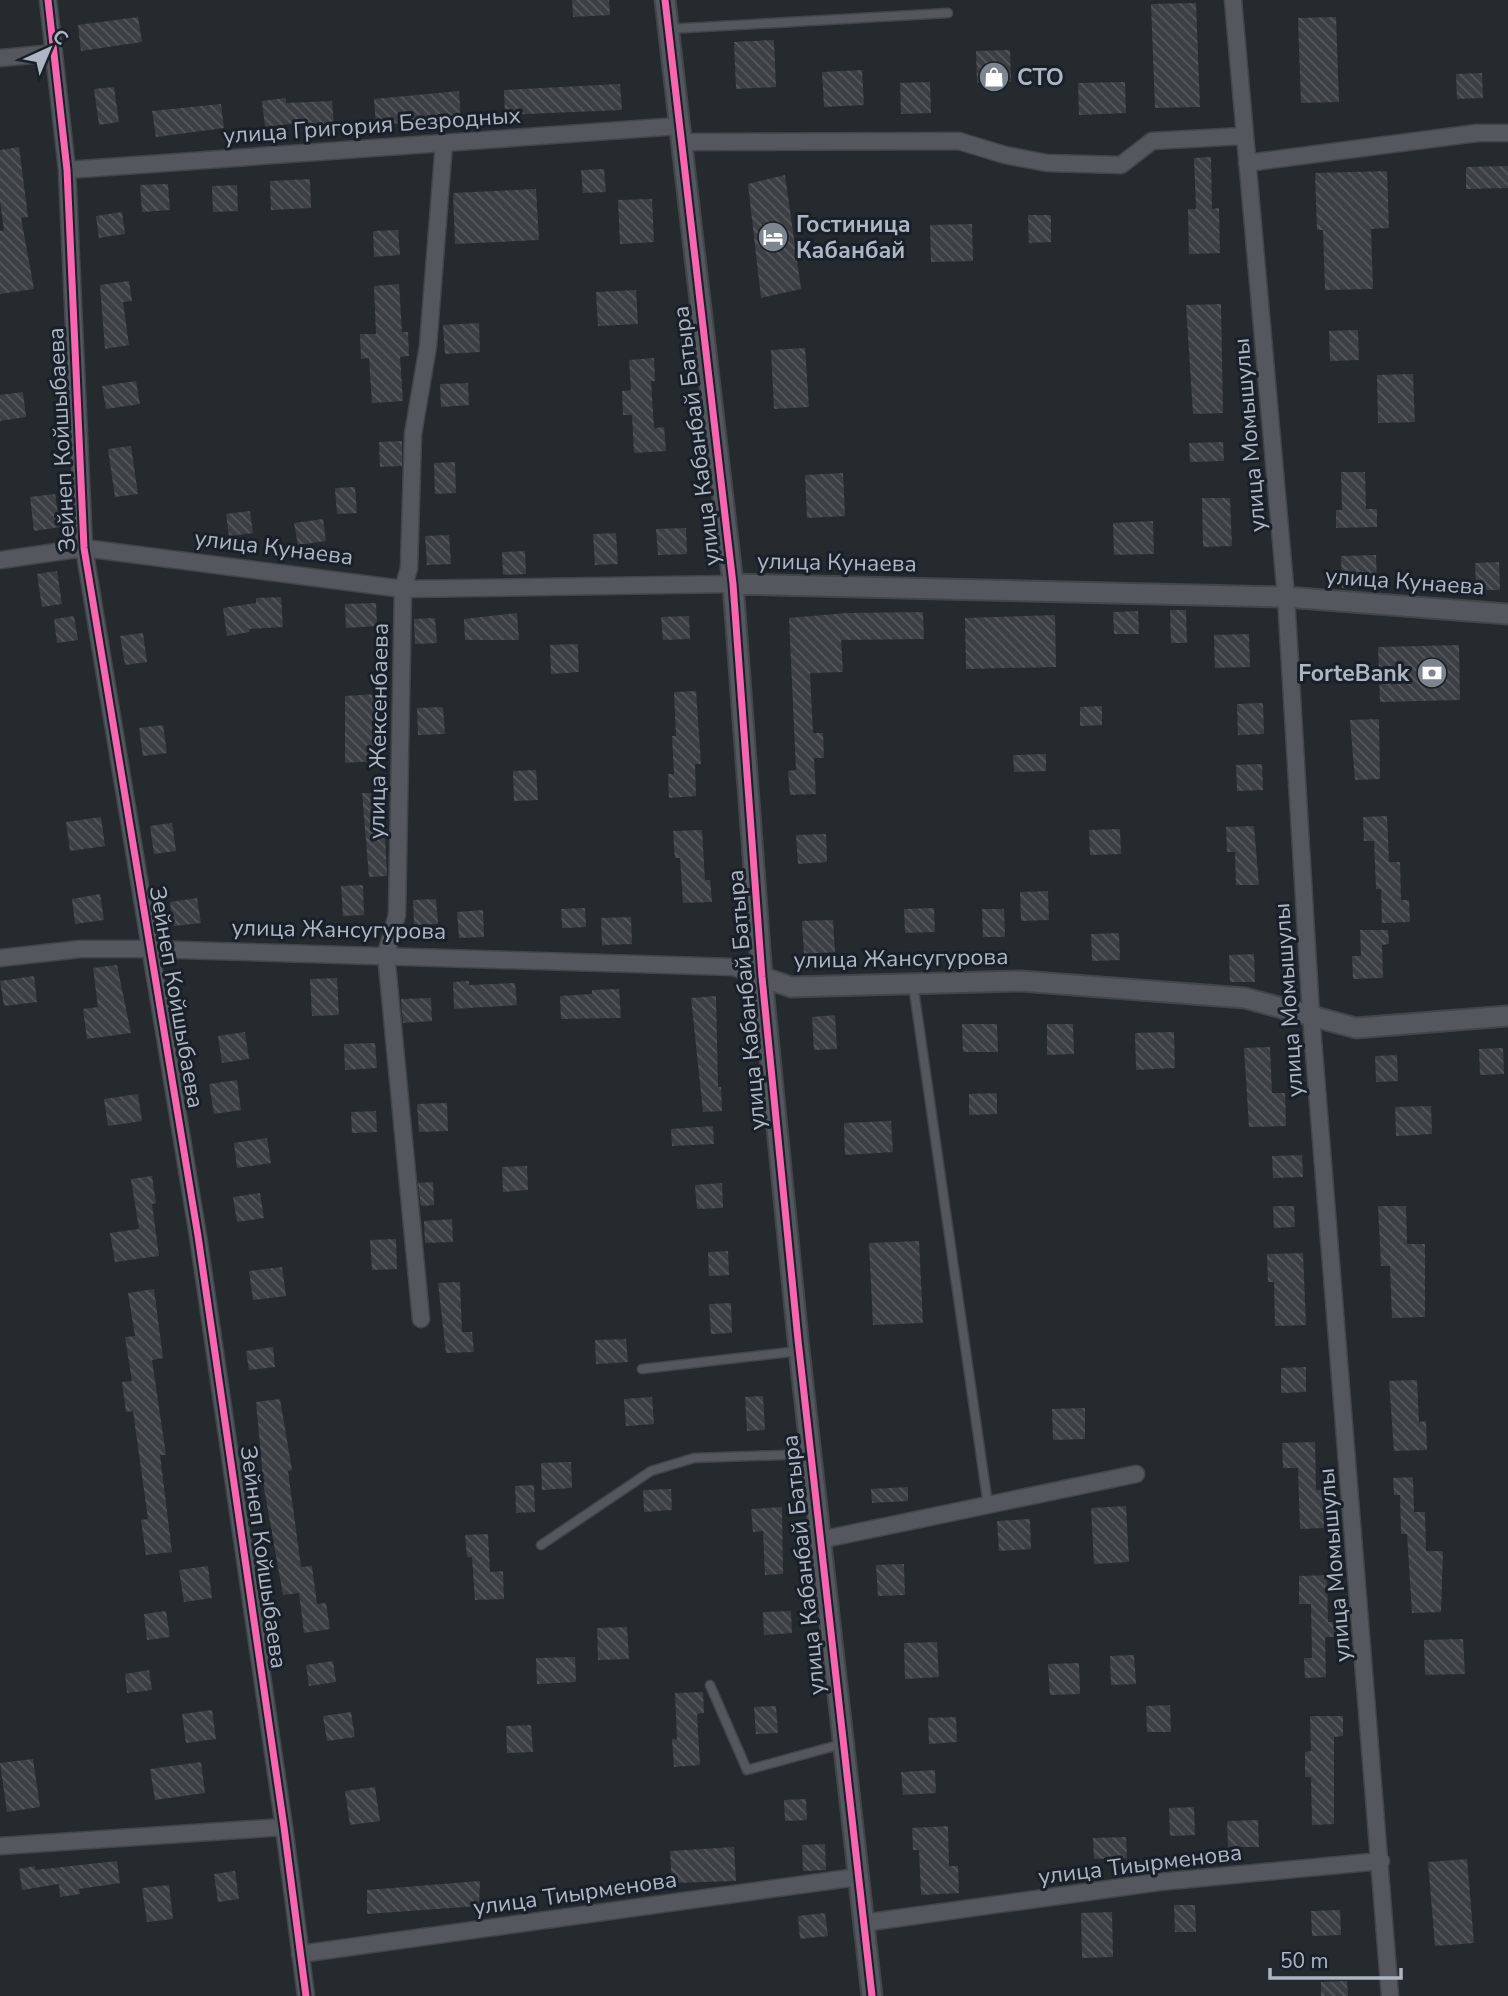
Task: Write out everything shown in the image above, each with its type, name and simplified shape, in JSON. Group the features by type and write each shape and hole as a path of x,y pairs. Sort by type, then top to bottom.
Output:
{"street":[{"name":"Зейнеп Койшыбаева","path":"48,0 67,170 84,548 198,1236 306,1996"},
{"name":"улица Кабанбай Батыра","path":"665,0 733,584 762,977 810,1454 872,1996"},
{"name":"улица Момышулы","path":"1233,0 1286,597 1311,1015 1390,1996"},
{"path":"0,58 54,52"},
{"path":"1247,163 1477,133 1508,134"},
{"name":"улица Григория Безродных","path":"67,170 444,143 680,134 959,141 1005,155 1047,163 1121,165 1152,141 1244,136"},
{"name":"улица Жексенбаева","path":"421,1318 386,954 397,915 403,589 409,568 413,434 429,346 444,143"},
{"name":"улица Кунаева","path":"0,560 84,548 403,589 733,584 1286,597 1508,614"},
{"name":"улица Жансугурова","path":"0,958 80,948 386,954 733,967 791,987 1047,983 1245,998 1356,1028 1508,1016"},
{"path":"820,1540 1136,1474"},
{"path":"0,1846 284,1828"},
{"name":"улица Тиырменова","path":"863,1923 1158,1882 1381,1861"},
{"name":"улица Тиырменова","path":"300,1954 857,1877"}],"lane":[{"path":"668,29 948,13"},
{"path":"913,984 988,1505"},
{"path":"642,1369 799,1351"},
{"path":"541,1545 651,1471 694,1458 810,1454"},
{"path":"710,1685 747,1770 842,1744"}],"building":[{"path":"572,0 609,0 610,15 573,17"},
{"path":"1196,3 1200,107 1155,108 1151,4"},
{"path":"138,17 142,42 81,51 78,25"},
{"path":"1336,17 1339,102 1301,103 1298,18"},
{"path":"774,40 776,87 736,89 734,42"},
{"path":"1010,50 1011,82 977,83 976,51"},
{"path":"862,70 864,105 824,107 822,72"},
{"path":"1482,73 1483,98 1457,99 1456,74"},
{"path":"930,82 931,113 901,114 900,83"},
{"path":"1125,82 1126,113 1079,115 1078,83"},
{"path":"620,84 622,110 505,115 504,90"},
{"path":"114,87 119,122 99,125 94,89"},
{"path":"459,91 461,119 376,125 374,99"},
{"path":"286,98 286,103 332,101 334,126 304,128 304,122 265,127 262,101"},
{"path":"221,104 224,128 156,137 152,111"},
{"path":"19,147 28,217 21,218 34,289 0,294 0,231 4,230 0,201 0,150"},
{"path":"1211,157 1212,209 1219,208 1220,253 1189,254 1188,209 1196,209 1194,158"},
{"path":"1508,166 1508,188 1466,189 1466,167"},
{"path":"604,169 606,192 583,193 581,170"},
{"path":"1387,171 1389,228 1371,229 1373,289 1325,290 1323,230 1317,230 1315,173"},
{"path":"785,175 801,289 761,298 748,184"},
{"path":"310,179 311,208 271,210 270,181"},
{"path":"168,184 170,210 142,212 140,185"},
{"path":"237,185 238,211 213,212 212,186"},
{"path":"536,189 539,240 455,244 453,193"},
{"path":"652,199 654,242 620,244 618,200"},
{"path":"122,212 125,234 99,238 96,216"},
{"path":"1028,215 1051,215 1051,242 1029,243"},
{"path":"972,224 973,261 931,262 930,225"},
{"path":"398,230 400,255 374,257 373,231"},
{"path":"129,281 132,301 123,302 129,345 105,349 100,285"},
{"path":"399,284 402,332 408,332 409,356 400,357 403,401 372,403 369,358 361,359 360,334 376,334 374,286"},
{"path":"636,290 638,324 598,326 596,292"},
{"path":"1221,304 1223,413 1193,414 1186,305"},
{"path":"479,323 480,352 445,354 443,325"},
{"path":"1358,330 1359,360 1330,361 1329,331"},
{"path":"805,348 809,407 774,409 771,350"},
{"path":"654,358 655,381 651,381 654,428 664,427 666,451 634,453 632,415 623,415 622,391 631,390 629,360"},
{"path":"1413,374 1415,422 1378,423 1377,375"},
{"path":"136,381 140,404 106,409 102,386"},
{"path":"468,383 469,405 441,407 440,384"},
{"path":"23,392 26,417 0,421 0,395"},
{"path":"402,441 402,466 380,467 379,442"},
{"path":"1223,442 1224,461 1190,462 1189,443"},
{"path":"131,446 138,494 115,497 108,449"},
{"path":"455,462 456,493 435,494 434,463"},
{"path":"1341,472 1365,472 1366,509 1377,509 1377,527 1336,528 1336,510 1342,510"},
{"path":"843,473 845,516 807,518 805,475"},
{"path":"355,487 357,513 337,514 335,488"},
{"path":"55,494 60,527 34,531 30,497"},
{"path":"1202,498 1230,498 1232,546 1203,547"},
{"path":"250,511 253,533 229,536 226,514"},
{"path":"323,519 326,541 298,545 294,523"},
{"path":"1153,521 1154,554 1114,555 1113,523"},
{"path":"686,528 687,554 658,555 656,529"},
{"path":"616,533 618,564 595,565 593,534"},
{"path":"449,535 451,564 427,565 425,536"},
{"path":"525,551 526,574 503,575 502,552"},
{"path":"1376,555 1377,587 1342,588 1341,556"},
{"path":"1499,562 1500,590 1476,590 1475,563"},
{"path":"57,571 62,604 42,607 37,574"},
{"path":"281,597 283,627 249,629 250,632 227,636 223,608 256,603 256,598"},
{"path":"376,603 377,626 346,628 345,604"},
{"path":"1170,610 1186,610 1187,643 1171,643"},
{"path":"1138,611 1139,634 1114,634 1113,612"},
{"path":"923,612 924,639 841,640 843,672 810,673 813,733 823,733 824,758 814,758 816,794 790,795 788,771 796,770 789,618 847,613"},
{"path":"517,613 519,640 465,640 464,619"},
{"path":"1055,615 1056,667 966,669 965,618"},
{"path":"74,616 78,640 57,643 54,619"},
{"path":"689,616 690,639 663,640 661,617"},
{"path":"435,618 437,643 415,644 414,619"},
{"path":"143,633 147,662 125,665 120,636"},
{"path":"1249,634 1250,667 1215,668 1214,635"},
{"path":"578,644 579,672 551,674 550,645"},
{"path":"1459,645 1460,700 1380,702 1378,647"},
{"path":"696,691 701,764 695,764 696,796 669,798 668,774 674,774 672,736 676,736 674,692"},
{"path":"377,694 379,722 372,722 375,761 345,763 345,696"},
{"path":"1263,703 1264,734 1238,735 1237,704"},
{"path":"1102,706 1102,725 1080,726 1080,707"},
{"path":"443,707 445,734 418,735 417,708"},
{"path":"1379,719 1380,779 1355,780 1350,720"},
{"path":"163,725 167,753 143,756 139,728"},
{"path":"1046,754 1046,771 1014,772 1013,755"},
{"path":"1262,764 1263,790 1237,791 1236,765"},
{"path":"536,770 538,800 514,801 513,771"},
{"path":"362,793 383,793 387,876 369,877"},
{"path":"1387,816 1389,862 1400,862 1401,900 1409,900 1410,922 1382,923 1381,889 1376,889 1374,841 1364,841 1363,817"},
{"path":"101,817 105,846 70,851 66,822"},
{"path":"172,823 176,851 154,854 150,826"},
{"path":"1254,826 1259,885 1236,885 1235,852 1227,852 1226,827"},
{"path":"1120,829 1121,854 1090,855 1089,830"},
{"path":"702,830 705,880 710,880 712,902 683,903 680,858 675,858 673,831"},
{"path":"826,834 827,862 798,864 796,835"},
{"path":"363,885 364,915 343,916 341,886"},
{"path":"1048,891 1049,920 1021,921 1020,892"},
{"path":"100,894 104,920 75,924 72,899"},
{"path":"197,898 201,923 174,926 170,902"},
{"path":"436,899 438,924 414,925 413,900"},
{"path":"585,908 586,927 562,928 561,909"},
{"path":"934,908 935,932 905,933 904,909"},
{"path":"982,909 1004,909 1005,937 983,937"},
{"path":"483,910 484,937 459,938 457,912"},
{"path":"631,917 632,944 602,945 601,918"},
{"path":"833,920 835,952 804,954 802,921"},
{"path":"1360,930 1388,930 1389,944 1382,945 1383,978 1353,979 1352,956 1361,956"},
{"path":"1119,933 1120,960 1092,961 1091,934"},
{"path":"1254,954 1255,982 1230,982 1229,955"},
{"path":"117,965 131,1033 87,1039 83,1009 98,1007 93,968"},
{"path":"34,976 37,1002 4,1006 0,981"},
{"path":"337,978 339,1015 312,1016 310,979"},
{"path":"469,981 469,985 515,983 517,1005 454,1009 453,982"},
{"path":"619,989 621,1018 561,1019 560,996 592,994 592,990"},
{"path":"716,996 718,1087 721,1087 722,1111 703,1112 691,998"},
{"path":"431,998 432,1021 403,1023 401,999"},
{"path":"835,1015 837,1049 814,1050 812,1017"},
{"path":"962,1024 997,1024 998,1052 963,1052"},
{"path":"1047,1024 1073,1024 1074,1054 1047,1055"},
{"path":"245,1032 249,1059 222,1063 218,1036"},
{"path":"1174,1032 1175,1068 1136,1070 1135,1033"},
{"path":"375,1043 377,1068 345,1070 344,1044"},
{"path":"1270,1047 1272,1093 1285,1093 1286,1126 1249,1127 1244,1048"},
{"path":"1503,1048 1504,1074 1480,1075 1479,1049"},
{"path":"1397,1055 1398,1081 1376,1082 1375,1056"},
{"path":"237,1080 241,1110 214,1114 209,1084"},
{"path":"997,1093 997,1114 969,1115 969,1094"},
{"path":"138,1094 142,1121 108,1126 104,1099"},
{"path":"447,1103 448,1131 419,1132 417,1104"},
{"path":"1431,1106 1432,1134 1396,1136 1395,1107"},
{"path":"376,1111 377,1132 352,1133 351,1112"},
{"path":"891,1121 893,1152 845,1155 844,1123"},
{"path":"713,1126 714,1144 672,1146 671,1129"},
{"path":"267,1138 271,1163 237,1168 234,1143"},
{"path":"1302,1155 1303,1177 1273,1178 1272,1156"},
{"path":"527,1166 528,1190 503,1192 502,1167"},
{"path":"152,1176 156,1203 152,1204 159,1256 115,1262 110,1233 139,1229 131,1179"},
{"path":"433,1182 434,1205 421,1206 418,1183"},
{"path":"722,1183 723,1208 697,1209 695,1185"},
{"path":"260,1193 264,1218 237,1222 233,1197"},
{"path":"1273,1206 1294,1206 1295,1227 1274,1228"},
{"path":"1378,1206 1406,1206 1407,1244 1425,1244 1425,1317 1392,1318 1390,1266 1381,1266"},
{"path":"452,1219 453,1242 425,1243 424,1221"},
{"path":"396,1239 397,1269 372,1270 370,1240"},
{"path":"919,1241 923,1323 873,1325 869,1243"},
{"path":"728,1251 729,1275 709,1276 708,1252"},
{"path":"1303,1253 1306,1325 1275,1326 1274,1282 1268,1282 1267,1254"},
{"path":"282,1267 286,1296 253,1300 249,1271"},
{"path":"460,1282 462,1332 472,1332 474,1352 446,1353 438,1283"},
{"path":"154,1289 163,1358 152,1360 166,1455 160,1455 172,1552 146,1555 141,1520 148,1519 133,1411 126,1412 122,1382 132,1381 125,1337 135,1336 128,1293"},
{"path":"731,1303 732,1333 711,1334 709,1304"},
{"path":"626,1339 628,1362 596,1364 595,1340"},
{"path":"273,1347 275,1367 249,1370 246,1351"},
{"path":"1306,1367 1306,1392 1281,1393 1281,1368"},
{"path":"1417,1380 1419,1422 1426,1421 1427,1450 1394,1451 1389,1381"},
{"path":"763,1396 765,1430 747,1431 745,1397"},
{"path":"652,1397 654,1424 626,1426 624,1399"},
{"path":"280,1399 292,1470 288,1471 301,1567 312,1566 317,1604 326,1603 330,1629 304,1633 299,1593 283,1595 264,1488 256,1402"},
{"path":"1085,1408 1085,1439 1053,1440 1052,1409"},
{"path":"1315,1442 1316,1490 1323,1490 1324,1528 1300,1529 1298,1468 1283,1468 1282,1443"},
{"path":"571,1462 572,1488 542,1490 541,1463"},
{"path":"1413,1477 1414,1512 1425,1512 1426,1551 1443,1551 1441,1612 1412,1613 1407,1534 1401,1534 1400,1495 1394,1495 1393,1478"},
{"path":"534,1485 535,1512 516,1513 515,1486"},
{"path":"908,1487 908,1501 872,1503 871,1489"},
{"path":"671,1489 672,1510 644,1512 643,1490"},
{"path":"1126,1506 1129,1562 1094,1564 1091,1508"},
{"path":"782,1507 783,1574 765,1575 763,1531 753,1532 751,1509"},
{"path":"1030,1519 1031,1549 999,1551 997,1521"},
{"path":"488,1534 490,1572 503,1571 504,1599 475,1600 472,1557 467,1557 465,1535"},
{"path":"904,1564 905,1595 878,1596 876,1565"},
{"path":"208,1566 212,1598 184,1602 179,1570"},
{"path":"1327,1575 1328,1622 1338,1622 1339,1637 1325,1637 1326,1677 1305,1678 1304,1658 1312,1658 1311,1604 1299,1604 1299,1576"},
{"path":"166,1611 170,1637 147,1640 144,1614"},
{"path":"791,1611 792,1633 764,1635 763,1612"},
{"path":"627,1627 629,1659 598,1660 597,1628"},
{"path":"1463,1639 1465,1674 1425,1675 1424,1640"},
{"path":"937,1642 939,1677 905,1679 904,1643"},
{"path":"1134,1655 1136,1684 1111,1685 1110,1656"},
{"path":"575,1657 576,1682 537,1684 536,1658"},
{"path":"333,1661 336,1682 309,1686 306,1665"},
{"path":"1079,1663 1080,1694 1050,1695 1048,1664"},
{"path":"149,1670 152,1690 127,1693 125,1674"},
{"path":"703,1692 704,1713 697,1714 700,1765 674,1767 672,1739 677,1739 675,1693"},
{"path":"1170,1705 1171,1732 1147,1732 1146,1706"},
{"path":"776,1706 778,1733 756,1734 754,1707"},
{"path":"212,1710 216,1739 186,1743 182,1714"},
{"path":"351,1712 355,1737 327,1741 323,1716"},
{"path":"1310,1716 1343,1716 1343,1736 1334,1737 1334,1824 1312,1825 1311,1777 1305,1777 1305,1752 1311,1751"},
{"path":"956,1717 957,1742 929,1744 928,1718"},
{"path":"531,1725 533,1752 507,1753 506,1726"},
{"path":"33,1759 40,1807 7,1812 0,1763"},
{"path":"201,1762 205,1793 155,1800 150,1769"},
{"path":"935,1770 936,1793 903,1795 901,1772"},
{"path":"375,1787 380,1821 350,1825 345,1791"},
{"path":"806,1799 807,1820 785,1821 784,1800"},
{"path":"1194,1807 1195,1835 1170,1836 1169,1808"},
{"path":"1258,1820 1259,1847 1228,1847 1227,1821"},
{"path":"948,1826 949,1866 958,1866 959,1893 921,1895 919,1850 913,1850 912,1828"},
{"path":"1126,1837 1127,1858 1094,1859 1093,1838"},
{"path":"825,1844 826,1870 803,1871 802,1845"},
{"path":"734,1847 736,1881 672,1883 670,1851"},
{"path":"1467,1859 1474,1943 1435,1946 1428,1862"},
{"path":"117,1861 120,1883 79,1889 80,1894 60,1897 59,1884 22,1890 19,1869 35,1866 35,1870"},
{"path":"235,1871 239,1899 218,1902 214,1874"},
{"path":"480,1881 479,1906 367,1914 367,1890"},
{"path":"169,1885 173,1919 147,1922 142,1888"},
{"path":"1174,1905 1195,1905 1196,1932 1175,1932"},
{"path":"1340,1910 1341,1935 1312,1936 1311,1911"},
{"path":"1112,1912 1113,1957 1082,1958 1081,1913"},
{"path":"825,1913 828,1936 800,1939 798,1916"},
{"path":"1347,1981 1348,1996 1321,1996 1321,1982"}],"cycle path":[{"path":"48,0 67,170 84,548 198,1236 306,1996"},
{"path":"665,0 733,584 762,977 798,1340 872,1996"}],"place":[{"name":"СТО","path":"994,77"},
{"name":"Гостиница Кабанбай","path":"773,237"},
{"name":"ForteBank","path":"1432,673"}]}
